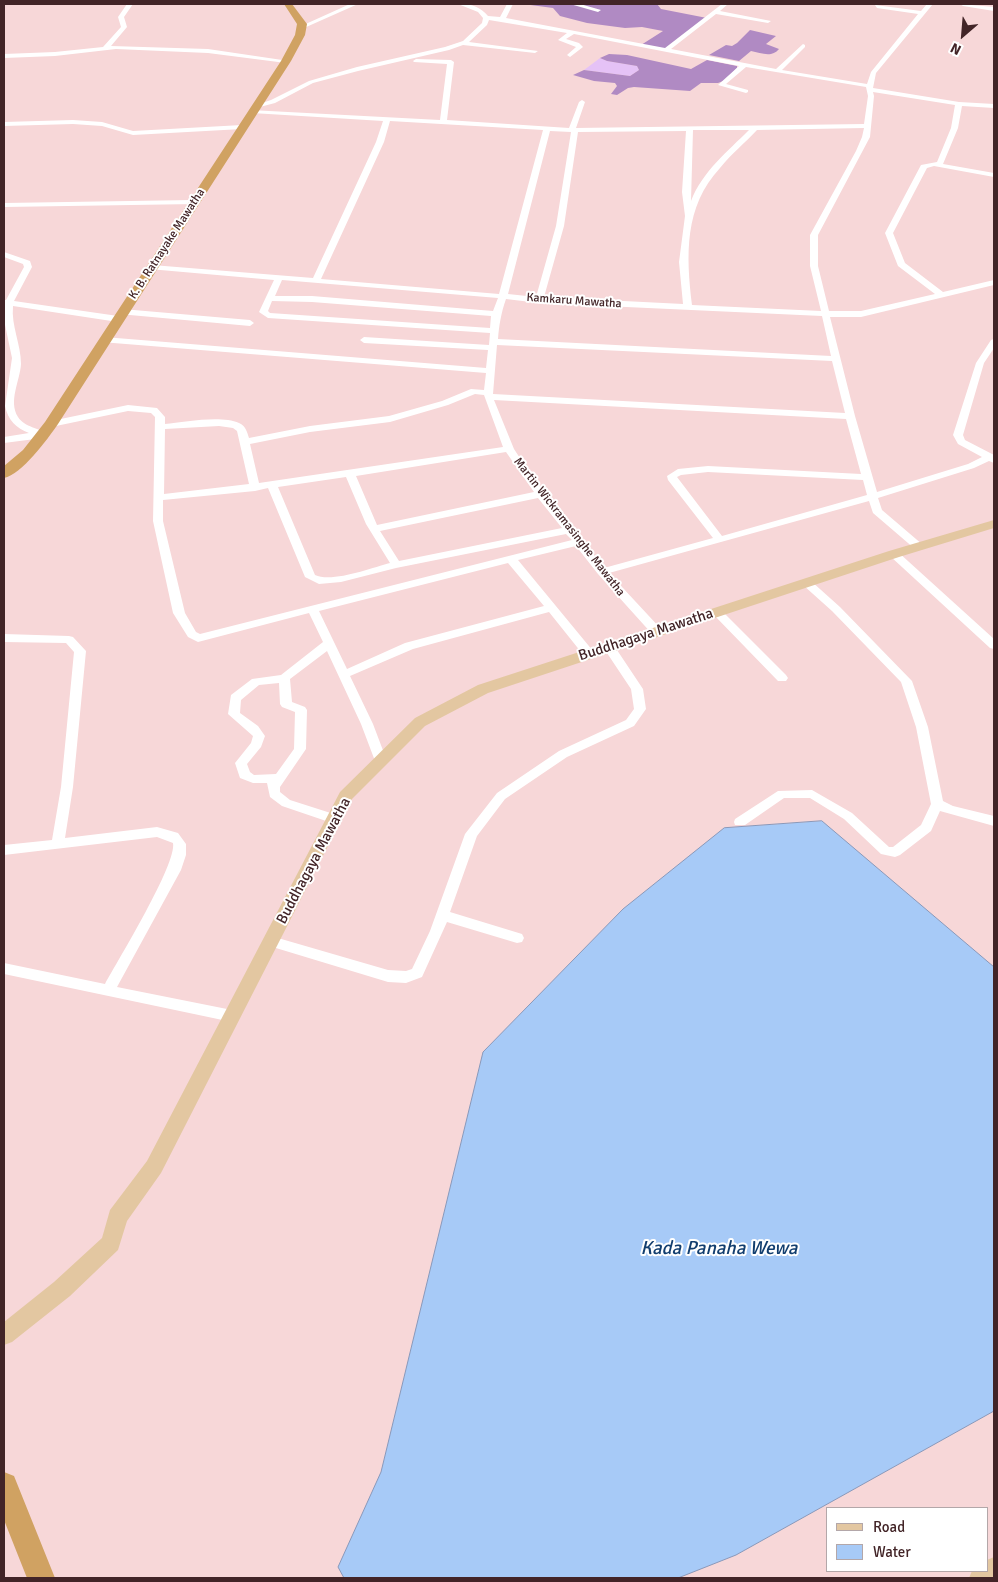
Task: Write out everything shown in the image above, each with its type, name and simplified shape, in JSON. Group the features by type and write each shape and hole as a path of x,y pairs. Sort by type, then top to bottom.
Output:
{"highway":[{"path":"288,4 298,16 302,27"},
{"name":"K. B. Ratnayake Mawatha","path":"4,474 28,453 51,424 286,61 300,35 302,27"},
{"path":"4,1486 41,1578"}],"main road":[{"name":"Buddhagaya Mawatha","path":"4,1335 62,1289 111,1243 117,1218 154,1167 346,796 420,722 483,689 894,554 994,524"},
{"path":"981,1578 994,1569"}],"street":[{"path":"106,47 124,27 121,17 130,4"},
{"path":"302,27 355,4"},
{"path":"462,4 480,11 486,18 502,19 959,104 994,106"},
{"path":"502,19 506,15 510,4"},
{"path":"573,4 598,10"},
{"path":"666,50 725,4"},
{"path":"919,547 877,511 872,497 850,416 814,266 814,235 866,138 873,73 930,4"},
{"path":"963,4 994,9"},
{"path":"877,6 922,13"},
{"path":"714,12 768,21"},
{"path":"254,109 273,102 290,91 311,82 448,49 463,43 485,24 486,18"},
{"path":"570,55 580,47 578,44 561,40 573,32"},
{"path":"471,36 481,37"},
{"path":"463,43 535,51"},
{"path":"777,71 803,46"},
{"path":"4,56 55,54 106,47 208,51 286,61"},
{"path":"396,60 451,62 443,122"},
{"path":"744,65 721,85 746,91"},
{"path":"538,300 560,226 573,130 582,102"},
{"path":"939,165 952,139 959,118 959,104"},
{"path":"254,109 573,130 867,126"},
{"path":"316,280 380,142 387,119"},
{"path":"4,124 80,122 102,124 133,133 242,127"},
{"name":"Martin Wickramasinghe Mawatha","path":"547,128 503,296 496,314 495,345 488,395 509,449 540,494 602,572 657,632"},
{"path":"689,216 686,192 690,129"},
{"path":"688,308 683,262 689,216 699,190 716,167 754,129"},
{"path":"943,296 902,264 889,233 924,167 934,164 994,175"},
{"path":"4,205 193,202"},
{"path":"4,254 27,263 28,267 6,303 16,356 9,408 13,418 24,428 43,435"},
{"name":"Kamkaru Mawatha","path":"152,267 538,300 827,314 861,314 994,283"},
{"path":"279,277 263,312 268,315 496,331"},
{"path":"270,298 312,299 496,314"},
{"path":"6,303 120,315 250,323"},
{"path":"104,340 490,371"},
{"path":"364,340 837,359"},
{"path":"993,458 961,442 958,435 980,363 994,342"},
{"path":"245,442 319,427 362,424 390,419 474,391 488,395 850,416"},
{"path":"51,424 128,408 154,410 160,417 158,521 179,613 192,634 198,638 578,542"},
{"path":"159,427 219,423 236,425 242,430 255,488"},
{"path":"4,440 43,435"},
{"path":"158,498 255,488 509,449"},
{"path":"602,572 872,497 993,458"},
{"path":"719,539 673,480 672,476 678,472 708,470 866,476"},
{"path":"350,474 374,529 396,565"},
{"path":"272,485 310,577 319,581 341,579 396,565 569,530"},
{"path":"374,529 540,494"},
{"path":"894,554 994,645"},
{"path":"510,558 589,654"},
{"path":"740,822 782,794 812,794 848,816 886,851 895,852 926,828 937,804 922,726 906,681 836,609 807,583"},
{"path":"343,675 409,646 551,608"},
{"path":"313,610 381,761"},
{"path":"717,612 782,678"},
{"path":"4,638 69,640 80,651 67,787 58,844"},
{"path":"329,643 284,678 256,682 235,698 234,714 254,729 259,736 257,744 241,763 244,775 253,779 273,778 275,785 274,794 286,803 335,819"},
{"path":"271,940 388,976 406,977 417,973 442,915 471,834 501,796 563,754 630,723 640,709 637,689 609,647"},
{"path":"275,785 300,749 301,710 286,704 284,678"},
{"path":"937,804 950,810 994,821"},
{"path":"4,850 157,832 173,836 181,846 174,870 108,991"},
{"path":"442,915 517,938"},
{"path":"4,969 232,1016"}],"shaded area":[{"path":"523,4 657,4 661,9 707,18 668,50 641,45 663,31 642,27 625,28 587,23 560,16 553,8"},
{"path":"750,30 776,36 766,44 779,49 770,54 751,51 739,61 709,55 726,45 732,46 737,43"},
{"path":"609,54 627,55 691,69 707,60 737,66 737,68 726,80 718,83 701,83 690,91 634,87 628,88 617,95 611,94 617,86 615,83 594,81 573,75 584,70 630,76 639,70 637,66 600,58"},
{"path":"600,58 637,66 639,70 630,76 584,70"}],"water":[{"name":"Kada Panaha Wewa","path":"822,821 994,967 994,1411 736,1555 678,1578 344,1578 338,1567 381,1472 483,1052 623,909 724,828"}]}
